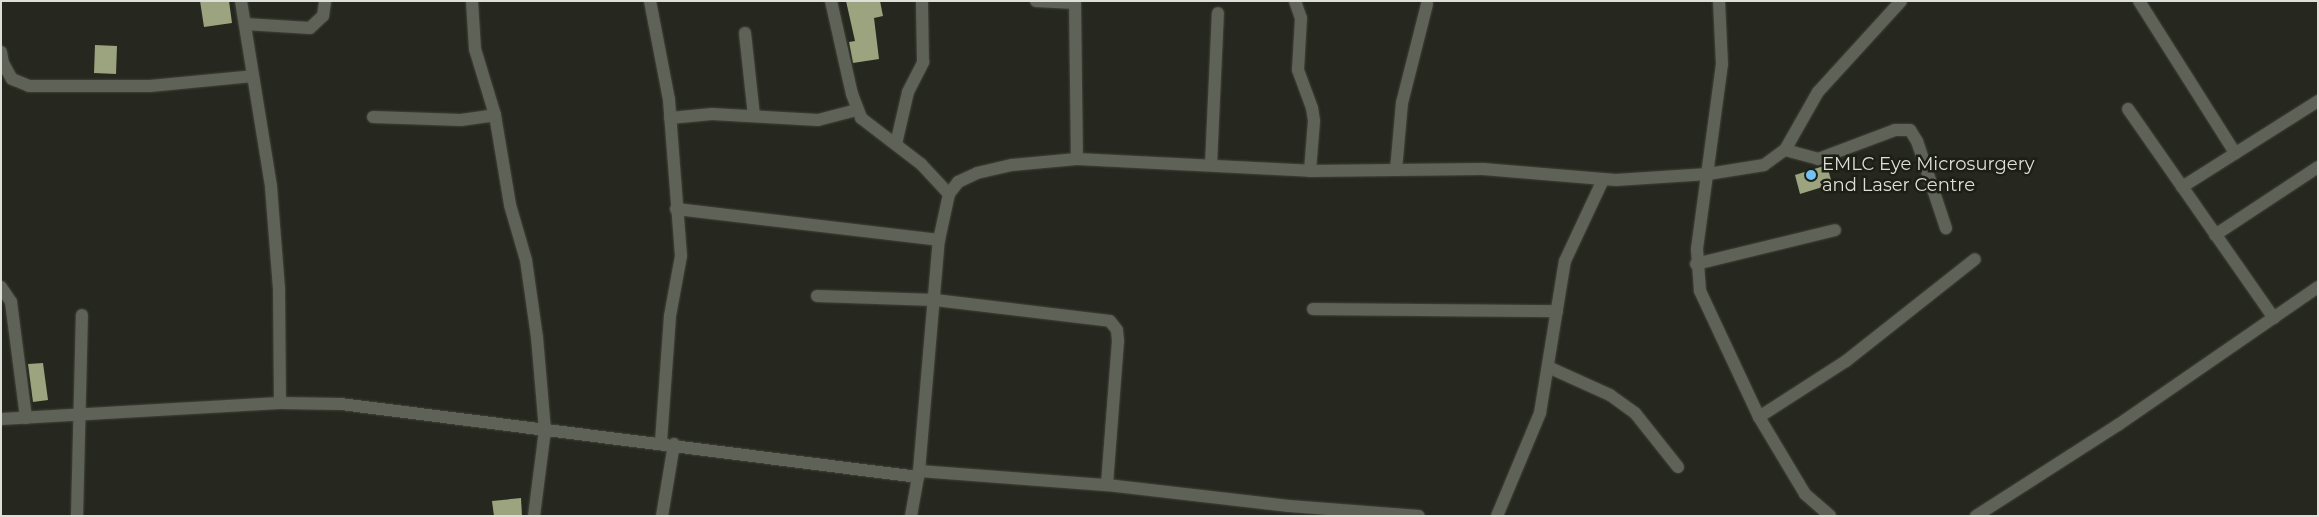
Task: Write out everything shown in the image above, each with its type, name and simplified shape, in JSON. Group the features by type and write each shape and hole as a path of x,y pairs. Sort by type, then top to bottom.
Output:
{"street":[{"path":"241,1 270,187 279,288 280,403"},
{"path":"245,24 310,28 323,16 325,1"},
{"path":"472,1 475,49 495,115 510,205 526,260 537,337 544,430 534,516"},
{"path":"650,1 664,69 670,118 681,256 670,316 668,443 662,516"},
{"path":"831,1 856,110 867,125 896,144 949,194"},
{"path":"1036,1 1075,2 1077,159"},
{"path":"1295,1 1301,18 1298,70 1312,108 1314,121 1310,171"},
{"path":"1718,1 1722,64 1696,264 1700,291 1759,417 1805,494 1830,516"},
{"path":"911,516 918,474 939,240 949,194 958,182 976,173 1012,165 1077,159 1310,171 1493,170 1603,180 1708,174 1764,165 1785,150 1818,92 1901,1"},
{"path":"2140,1 2235,153"},
{"path":"896,144 908,92 924,62 922,3"},
{"path":"1396,170 1402,103 1427,4"},
{"path":"1210,165 1218,12"},
{"path":"745,33 754,116"},
{"path":"1,52 3,63 12,79 30,86 150,86 253,76"},
{"path":"2182,187 2318,101"},
{"path":"2128,109 2274,318"},
{"path":"670,118 698,114 818,120 856,110"},
{"path":"373,116 461,120 495,115"},
{"path":"1785,150 1818,159 1895,130 1910,130 1917,141 1946,228"},
{"path":"2215,235 2318,167"},
{"path":"1497,516 1540,413 1565,261 1603,180"},
{"path":"676,209 939,240"},
{"path":"1696,264 1835,230"},
{"path":"1759,417 1846,361 1975,260"},
{"path":"1,287 11,302 26,418"},
{"path":"1976,516 2118,426 2318,287"},
{"path":"817,296 935,300 1102,319 1114,324 1118,341 1107,485"},
{"path":"1313,309 1557,311"},
{"path":"78,516 82,315"},
{"path":"1548,367 1610,395 1635,413 1678,468"},
{"path":"1,419 81,416 280,403 375,406 544,430 668,443 918,474 1107,485 1290,506 1419,516"}],"building":[{"path":"200,1 229,1 232,23 204,27"},
{"path":"846,1 880,1 883,16 874,18 879,59 853,63 849,42 855,41"},
{"path":"95,45 117,46 116,74 94,73"},
{"path":"1827,165 1832,184 1800,194 1795,175"},
{"path":"43,363 48,400 33,402 28,364"},
{"path":"521,498 522,516 494,516 492,501"}],"place":[{"name":"EMLC Eye Microsurgery and Laser Centre","path":"1811,175"}]}
